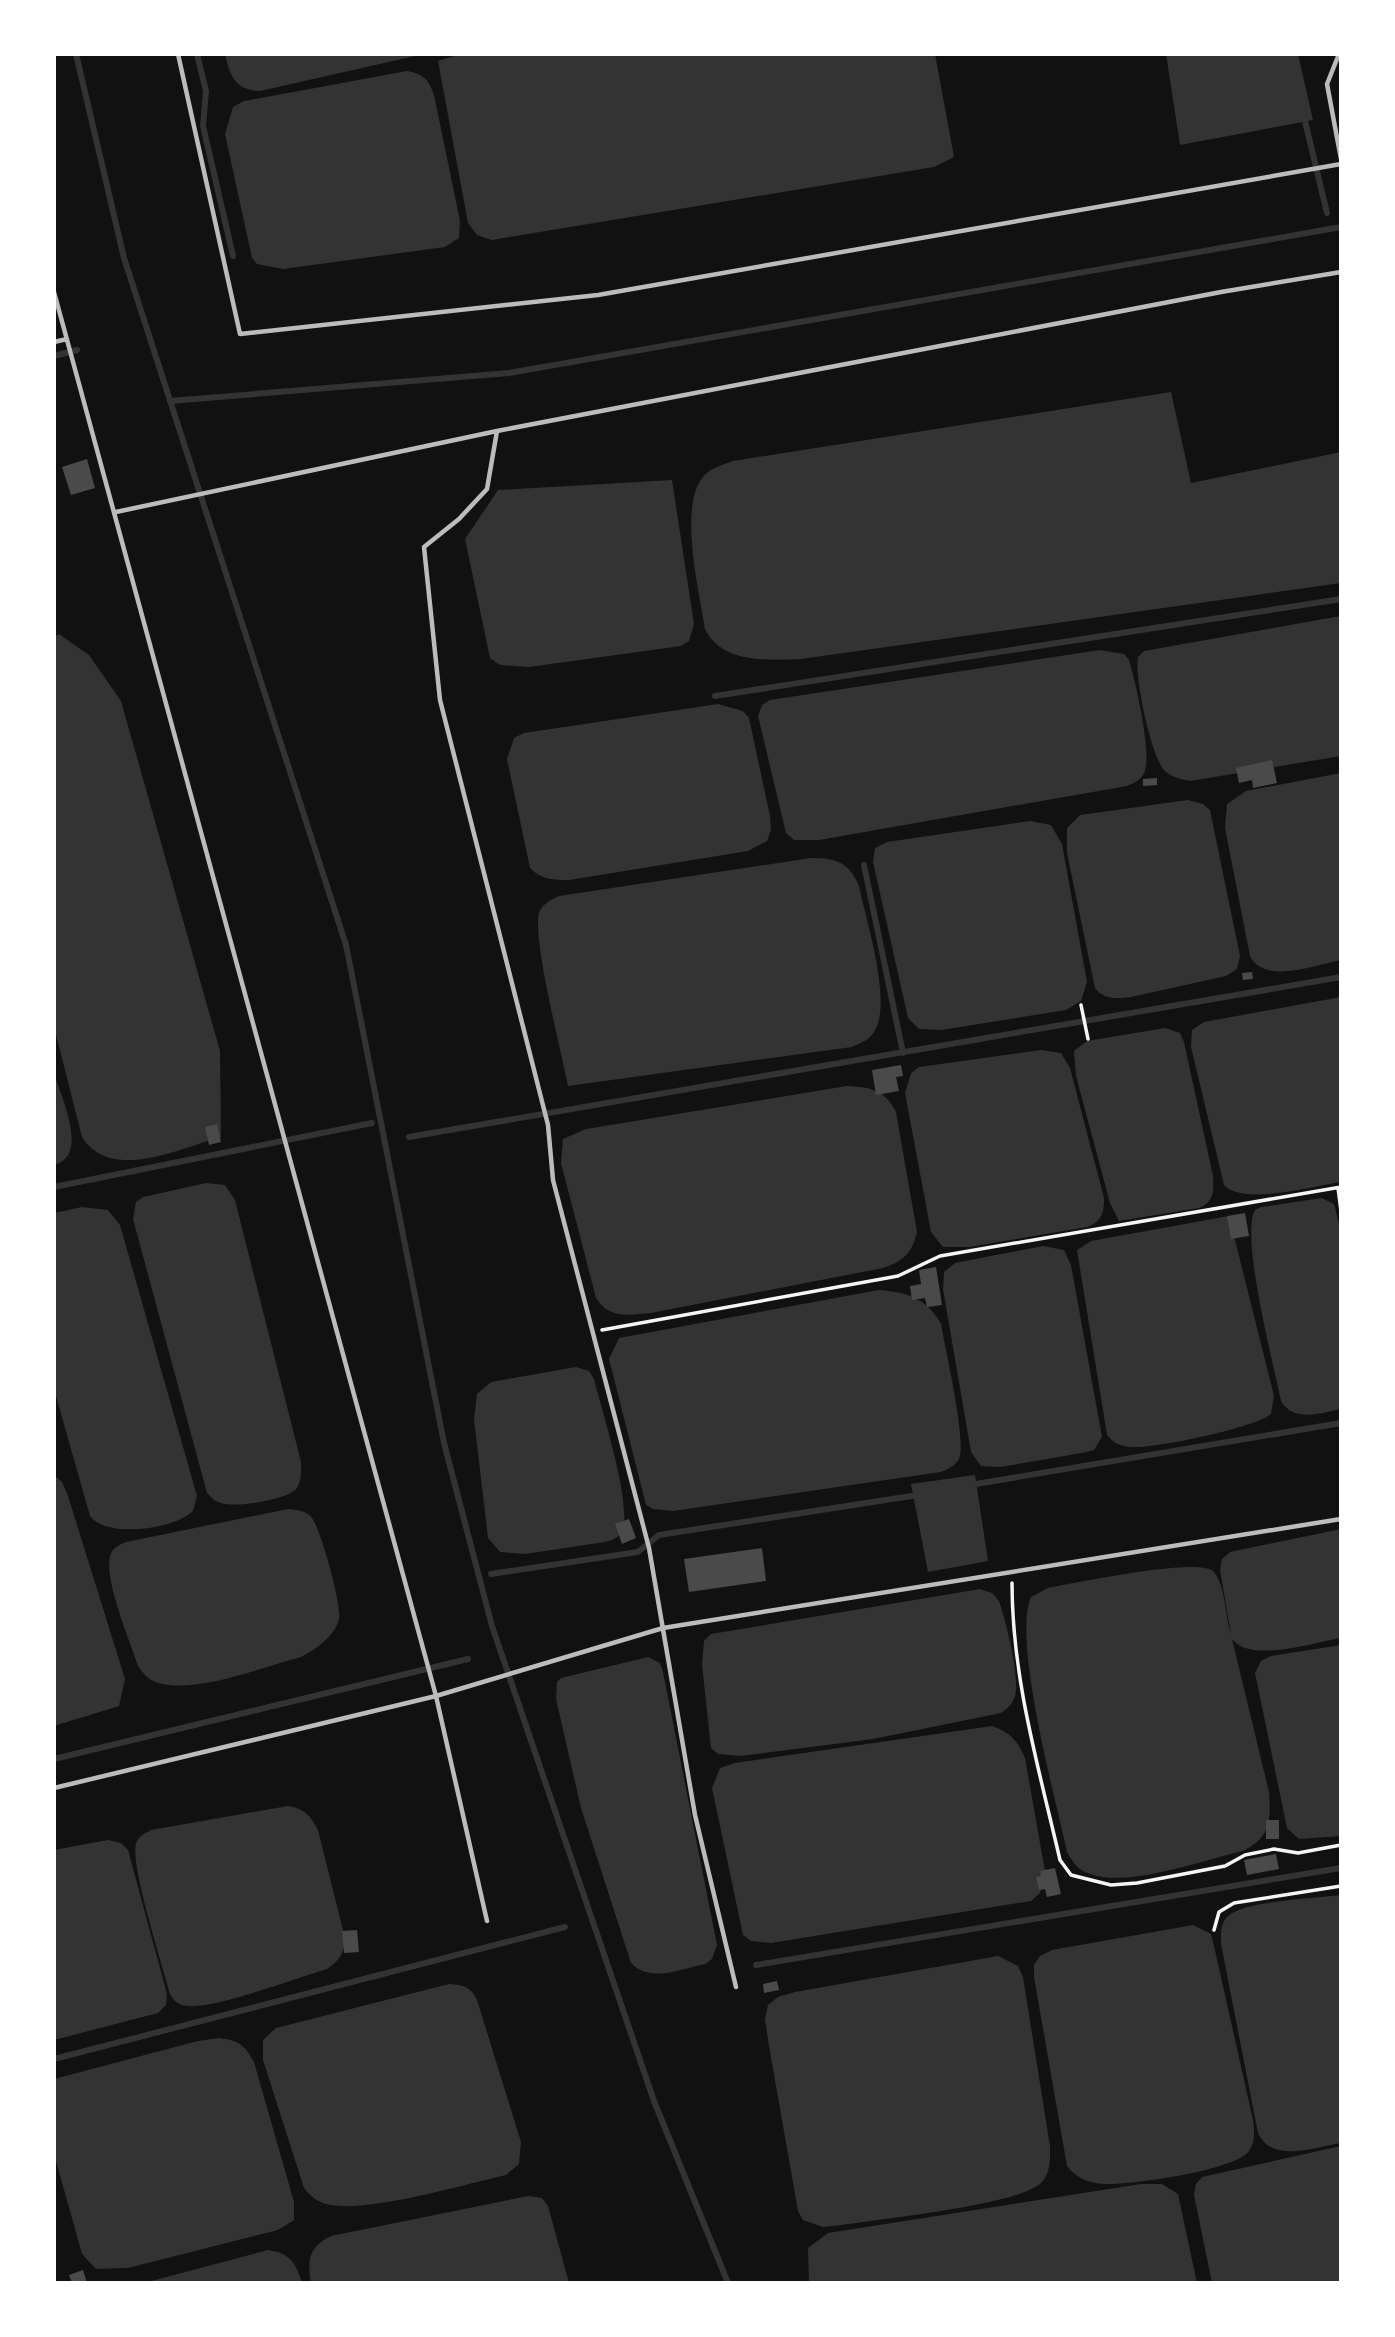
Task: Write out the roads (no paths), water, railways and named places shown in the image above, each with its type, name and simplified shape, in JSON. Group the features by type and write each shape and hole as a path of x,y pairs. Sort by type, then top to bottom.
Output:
{"lane":[{"path":"178,54 240,334 597,295 1341,162 1327,84 1339,54"},
{"path":"116,512 498,431 1221,292 1341,272"},
{"path":"54,292 436,1696 487,1921"},
{"path":"54,342 67,339"},
{"path":"498,431 487,489 460,519 424,547 440,700 548,1125 553,1180 649,1548 695,1815 736,1987"},
{"path":"54,1788 436,1696 663,1628 1341,1519"}],"waterway":[{"path":"76,54 124,258 346,945 444,1443 492,1626 654,2101 728,2283"},
{"path":"197,54 206,91 203,126 233,256"},
{"path":"1303,113 1327,213"},
{"path":"170,401 509,373 1341,227"},
{"path":"54,356 77,350"},
{"path":"715,696 1341,599"},
{"path":"864,865 903,1053"},
{"path":"409,1137 1341,977"},
{"path":"54,1187 372,1123"},
{"path":"970,1485 1341,1423"},
{"path":"491,1574 638,1552 659,1535 918,1495"},
{"path":"54,1759 468,1659"},
{"path":"756,1965 1341,1868"},
{"path":"54,2059 565,1927"}]}
